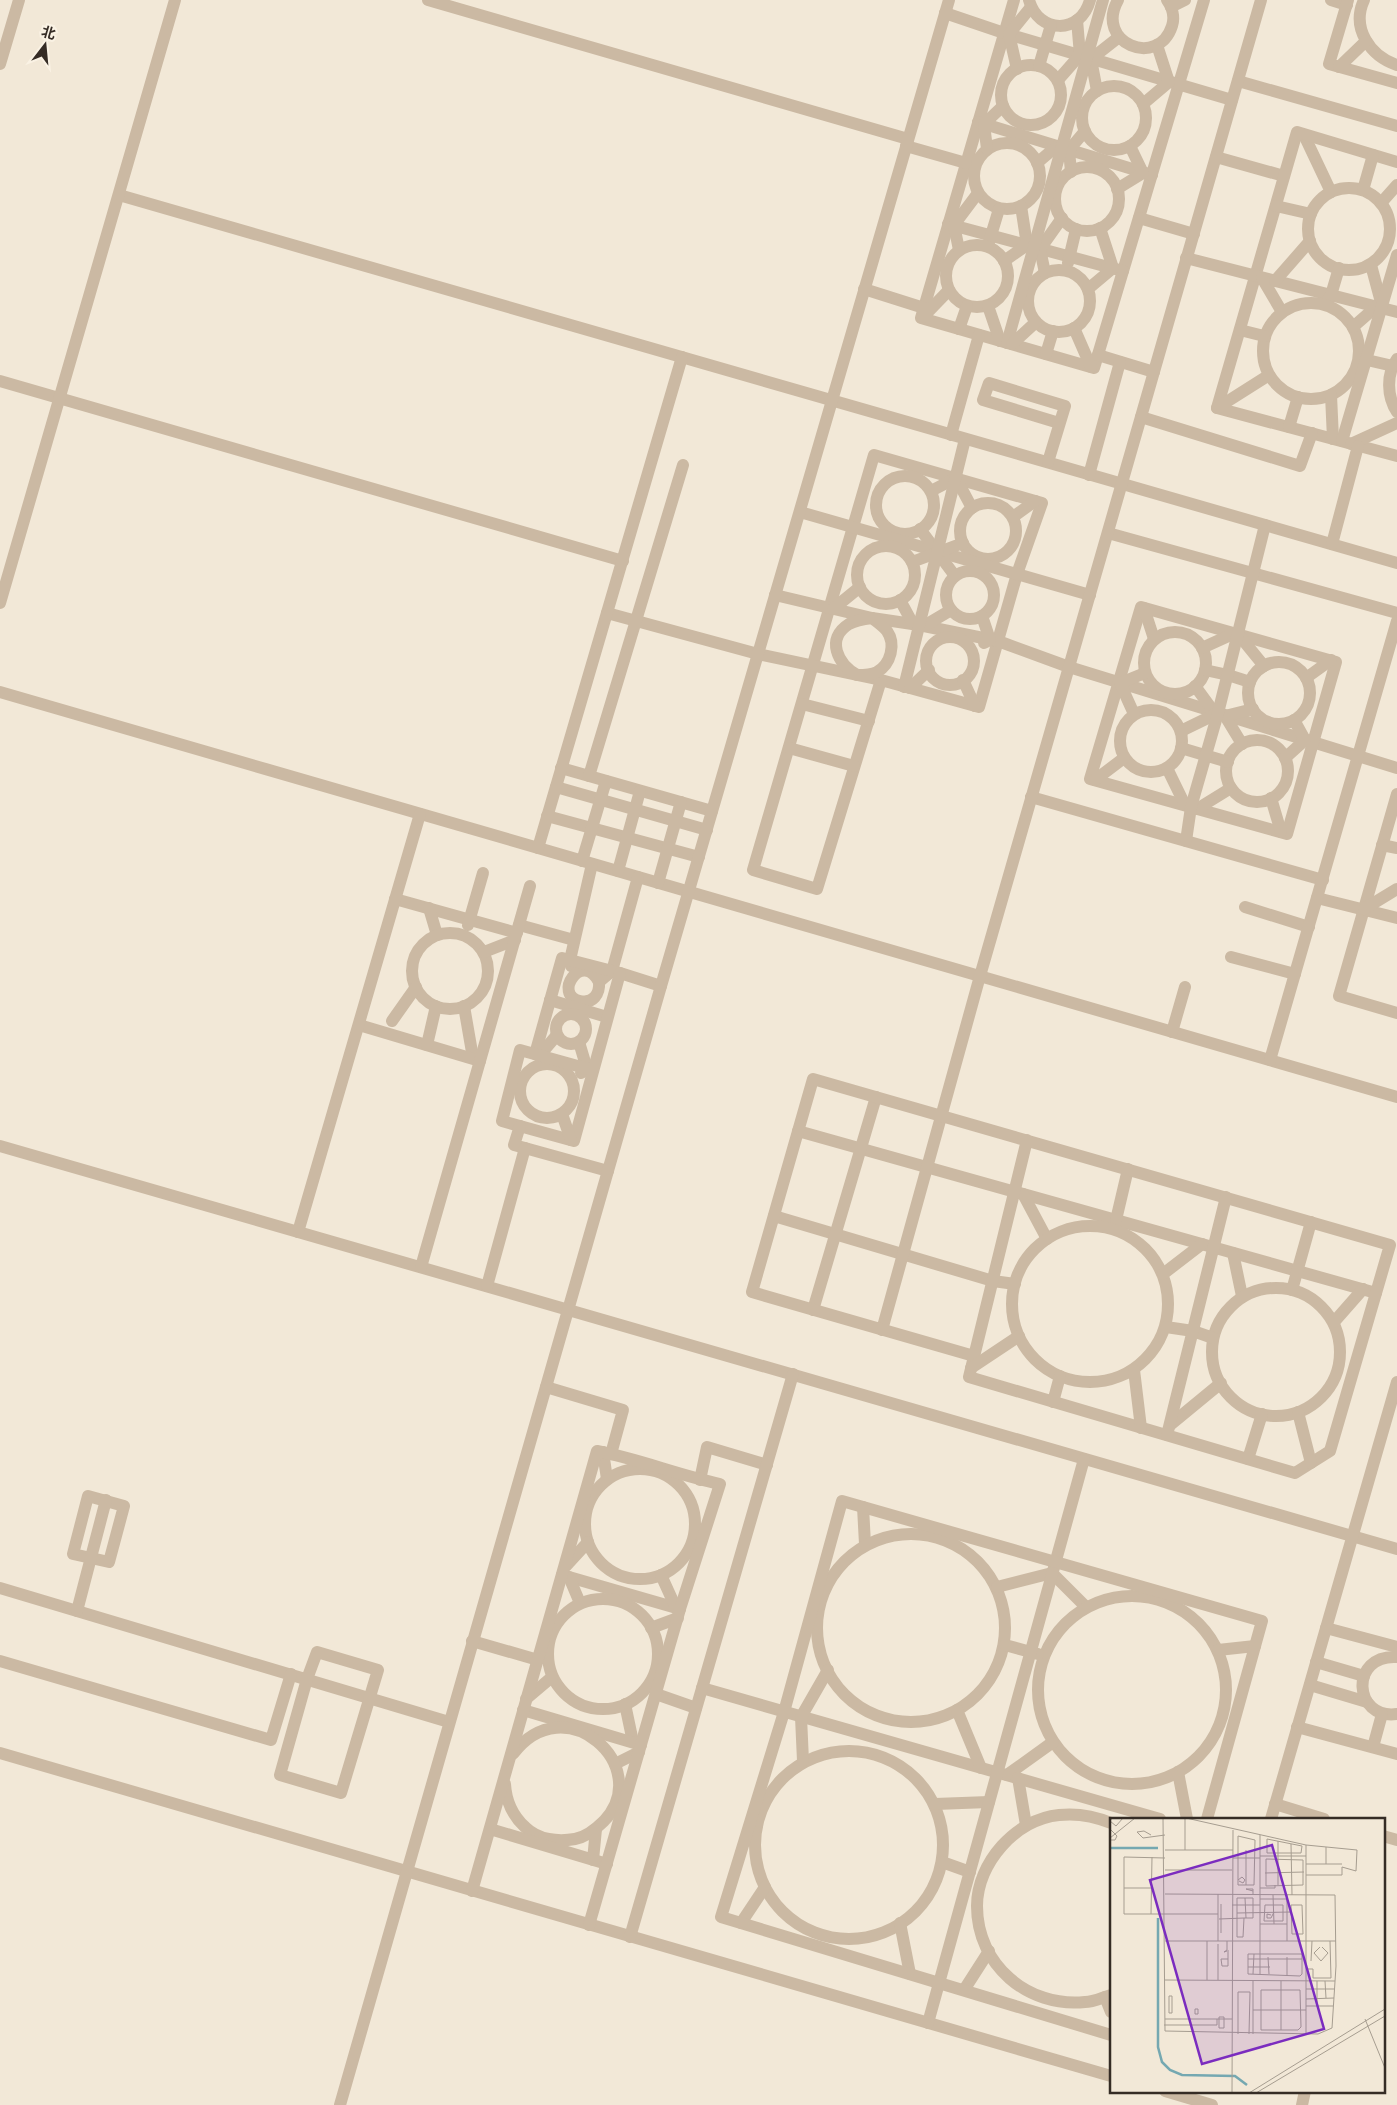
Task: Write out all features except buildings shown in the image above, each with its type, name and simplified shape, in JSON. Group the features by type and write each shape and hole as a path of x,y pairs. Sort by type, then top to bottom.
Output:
{"street":[{"path":"0,64 19,0"},
{"path":"0,603 175,0"},
{"path":"428,0 907,142 966,163"},
{"path":"340,2105 712,811 949,0"},
{"path":"923,313 942,265 966,163 995,85 1014,0"},
{"path":"1095,2 1116,5 1112,19 1119,37 1135,47 1144,48 1157,45 1170,32 1173,22 1169,3 1185,0"},
{"path":"864,289 959,329 1094,368 1112,309 1118,269 1140,215 1148,174 1165,132 1174,83 1204,0"},
{"path":"882,1330 940,1116 1261,0"},
{"path":"1332,0 1363,3 1360,22 1366,41 1373,52 1386,62 1396,65 1394,82 1329,64 1348,2"},
{"path":"1006,34 1030,4 1036,16 1051,25 1064,26 1077,20 1095,2"},
{"path":"1006,343 1026,290 1048,189 1086,57 1095,2"},
{"path":"945,13 1006,34 1232,100"},
{"path":"1077,20 1097,91"},
{"path":"1039,66 1051,25"},
{"path":"1006,34 1017,69"},
{"path":"1058,80 1086,57 1119,37"},
{"path":"1339,67 1366,41"},
{"path":"1157,45 1174,83"},
{"path":"1124,87 1127,69 1135,47"},
{"path":"1022,66 1039,66 1051,72 1058,80 1061,89 1082,121 1085,131 1117,189 1118,206 1114,216 1107,224 1087,231 1076,229 1062,218 1037,163 1002,106 995,85 1022,66"},
{"path":"1238,81 1397,126"},
{"path":"1143,104 1174,83"},
{"path":"1114,85 1124,87 1134,92 1146,109 1145,126 1138,139 1130,146 1120,149 1090,167 1080,168 1071,172 1021,206 1010,210 999,209 989,204 978,193 973,177 974,166 979,156 987,149 996,144 1007,142 1019,134 1046,122 1054,116 1087,100 1103,87 1114,85"},
{"path":"981,123 1002,106"},
{"path":"1046,122 1071,172"},
{"path":"981,123 1148,174"},
{"path":"981,123 987,149"},
{"path":"1145,126 1165,132"},
{"path":"1037,163 1085,131"},
{"path":"1217,408 1240,330 1264,279 1276,206 1297,132 1397,162"},
{"path":"1304,135 1331,192"},
{"path":"1130,146 1148,174"},
{"path":"1363,190 1373,155"},
{"path":"1216,157 1284,176"},
{"path":"1117,189 1148,174"},
{"path":"1381,203 1397,185"},
{"path":"1350,188 1363,190 1381,203 1390,219 1393,241 1371,265 1358,270 1331,266 1320,258 1310,241 1308,233 1311,214 1324,196 1331,192 1350,188"},
{"path":"951,225 978,193"},
{"path":"119,195 1397,563"},
{"path":"1021,206 1034,247 1045,273"},
{"path":"1118,206 1194,234"},
{"path":"1276,206 1311,214"},
{"path":"989,241 999,209"},
{"path":"1004,261 1034,247 1062,218"},
{"path":"951,225 989,241 1034,247 1118,269"},
{"path":"951,225 959,250"},
{"path":"1100,228 1118,269"},
{"path":"1066,270 1076,229"},
{"path":"942,265 959,250 989,241"},
{"path":"942,265 948,290 958,302 977,308 988,306 997,301 1004,292 1007,285 1008,272 1004,261 989,241"},
{"path":"1264,279 1310,241"},
{"path":"1332,544 1346,442 1366,360 1390,309 1397,255"},
{"path":"1186,258 1264,279 1328,300 1390,309"},
{"path":"1371,265 1390,309"},
{"path":"1328,300 1339,268"},
{"path":"1055,269 1066,270 1083,280 1088,289 1090,303 1086,318 1074,328 1061,332 1053,331 1036,322 1028,309 1026,290 1036,279 1045,273 1055,269"},
{"path":"1088,289 1118,269"},
{"path":"1264,279 1282,312"},
{"path":"1007,285 1026,290"},
{"path":"923,313 948,290"},
{"path":"1328,300 1353,328 1358,339 1360,356 1355,372 1345,386 1331,395 1315,399 1298,397 1283,390 1269,375 1262,351 1264,336 1271,323 1282,312 1302,303 1328,300"},
{"path":"1090,303 1112,309"},
{"path":"959,329 967,306"},
{"path":"988,306 1006,343"},
{"path":"1353,328 1390,309"},
{"path":"1006,343 1036,322"},
{"path":"1074,328 1091,367"},
{"path":"1240,330 1264,336"},
{"path":"1046,354 1053,331"},
{"path":"951,434 979,335"},
{"path":"1098,355 1154,372"},
{"path":"538,848 682,357"},
{"path":"1366,360 1395,363 1389,377 1389,392 1397,412"},
{"path":"1089,475 1120,362"},
{"path":"1217,408 1269,375"},
{"path":"0,381 622,561"},
{"path":"1048,462 1065,406 989,383 984,400 1059,423"},
{"path":"1331,395 1346,442"},
{"path":"1289,427 1298,397"},
{"path":"1217,408 1397,456"},
{"path":"1141,417 1300,466 1312,433"},
{"path":"1346,442 1397,422"},
{"path":"903,686 912,654 917,625 966,439"},
{"path":"607,613 758,654 817,666 857,675 882,674 903,686 979,707 990,669 994,640 1008,607 1013,573 1030,539 1042,503 956,478 914,472 874,455 864,491 858,529 844,560 833,609 822,635 817,666 802,704 753,870 816,889 882,674 892,650 887,632 872,618"},
{"path":"881,457 889,481"},
{"path":"589,776 683,465"},
{"path":"914,472 889,481 878,495 876,504 878,515 897,540 912,562 914,581 908,594 900,600 892,603 878,602 866,596 860,587 857,573 859,565 868,552 876,547 886,546 897,540 915,533 930,520 934,511 934,501 930,491 914,472"},
{"path":"930,491 956,478"},
{"path":"956,478 972,508"},
{"path":"864,491 878,495"},
{"path":"996,504 999,491"},
{"path":"1012,517 1035,501"},
{"path":"996,504 981,504 972,508 963,518 960,530 963,543 972,554 979,565 988,579 994,595 992,603 982,616 974,619 962,618 951,610 946,598 946,589 955,576 979,565 990,559 1004,553 1013,544 1016,535 1016,526 1012,517 1007,510 996,504"},
{"path":"934,511 963,518"},
{"path":"800,512 938,551 979,565 1090,595"},
{"path":"858,529 878,515"},
{"path":"1186,841 1191,807 1219,714 1236,634 1254,574 1265,525"},
{"path":"858,529 868,552"},
{"path":"920,529 955,576"},
{"path":"1108,533 1397,613"},
{"path":"1016,535 1030,539"},
{"path":"912,562 963,543"},
{"path":"1004,553 1013,573"},
{"path":"844,560 859,565"},
{"path":"992,586 1013,573"},
{"path":"914,581 946,589"},
{"path":"833,609 860,587"},
{"path":"775,595 872,618 917,625 958,636 994,640 1069,667 1120,683 1165,694 1219,714 1272,726 1309,742 1397,768"},
{"path":"900,600 917,625 935,643"},
{"path":"872,618 878,602"},
{"path":"992,603 1008,607"},
{"path":"1141,607 1236,634 1336,662 1309,742 1301,782 1287,834 1090,779 1141,607"},
{"path":"1144,608 1154,639"},
{"path":"833,609 847,625"},
{"path":"889,637 951,610"},
{"path":"982,616 994,640"},
{"path":"857,675 843,665 838,655 837,640 847,625 855,621 872,618"},
{"path":"958,636 962,618"},
{"path":"1184,633 1187,620"},
{"path":"1270,1060 1397,622"},
{"path":"1174,631 1184,633 1193,637 1202,648 1206,663 1205,670 1200,682 1195,686 1183,693 1165,694 1154,686 1145,673 1146,652 1154,639 1163,634 1174,631"},
{"path":"1202,648 1236,634"},
{"path":"1236,634 1264,666"},
{"path":"822,635 837,640"},
{"path":"958,636 972,651 974,665 971,672 963,680 951,684 943,683 937,680 929,670 927,656 935,643 944,638 958,636"},
{"path":"972,651 994,640"},
{"path":"1130,648 1146,652"},
{"path":"1287,663 1291,649"},
{"path":"892,650 927,656"},
{"path":"817,666 838,655"},
{"path":"1306,678 1331,660"},
{"path":"1277,662 1287,663 1296,667 1306,678 1309,684 1309,699 1302,713 1294,720 1272,726 1253,709 1248,696 1250,682 1252,677 1264,666 1277,662"},
{"path":"974,665 990,669"},
{"path":"903,686 929,670"},
{"path":"1205,670 1228,674 1250,682"},
{"path":"1120,683 1145,673"},
{"path":"963,680 975,706"},
{"path":"939,696 943,683"},
{"path":"1120,683 1134,714"},
{"path":"1195,686 1242,744"},
{"path":"0,692 1397,1097"},
{"path":"1160,712 1165,694"},
{"path":"1309,699 1324,702"},
{"path":"802,704 869,721"},
{"path":"1180,730 1219,714 1253,709"},
{"path":"1147,710 1160,712 1167,714 1175,721 1180,730 1181,748 1175,761 1167,768 1157,772 1136,769 1124,758 1119,745 1121,731 1129,718 1134,714 1147,710"},
{"path":"1294,720 1309,742"},
{"path":"1106,726 1121,731"},
{"path":"1267,742 1272,726"},
{"path":"1252,741 1267,742 1280,750 1285,758 1288,768 1287,779 1283,788 1272,798 1257,802 1250,801 1238,795 1231,788 1227,778 1228,762 1234,750 1242,744 1252,741"},
{"path":"1285,758 1309,742"},
{"path":"789,748 854,766"},
{"path":"1181,748 1228,762"},
{"path":"1095,780 1124,758"},
{"path":"561,768 712,811"},
{"path":"1167,768 1191,807"},
{"path":"1137,792 1142,771"},
{"path":"1287,779 1301,782"},
{"path":"604,1016 588,1000 573,997 570,960 591,828 606,781"},
{"path":"556,787 707,830"},
{"path":"1191,807 1231,788"},
{"path":"618,871 640,791"},
{"path":"1032,797 1323,880"},
{"path":"1272,798 1282,832"},
{"path":"1243,822 1250,801"},
{"path":"1397,801 1382,845 1339,996 1397,1013"},
{"path":"658,883 681,802"},
{"path":"298,1232 420,814"},
{"path":"547,816 699,857"},
{"path":"1382,845 1397,848"},
{"path":"464,935 483,872"},
{"path":"589,1070 520,1050 516,1085 502,1121 574,1141 578,1102 601,1038 604,1016 613,997 616,972 638,877"},
{"path":"421,1267 476,1060 502,986 530,886"},
{"path":"1364,909 1397,889"},
{"path":"395,898 517,933 574,940"},
{"path":"1317,898 1397,918"},
{"path":"1245,907 1309,927"},
{"path":"429,908 437,935"},
{"path":"449,932 464,935 473,940 484,952 489,973 487,983 480,996 464,1006 445,1009 423,998 416,987 412,975 413,962 418,950 426,941 437,935 449,932"},
{"path":"484,952 517,933"},
{"path":"1231,957 1295,974"},
{"path":"589,1070 553,1000 556,978 562,958 589,968 616,972 662,986"},
{"path":"553,1000 583,971 589,968"},
{"path":"588,1000 593,974 589,968"},
{"path":"557,1062 567,1030 588,1000 616,972"},
{"path":"556,978 571,983"},
{"path":"487,983 502,986"},
{"path":"392,1021 416,987"},
{"path":"1172,1032 1185,988"},
{"path":"553,1000 588,1000 613,997"},
{"path":"427,1045 436,1006"},
{"path":"464,1006 476,1060"},
{"path":"531,1069 533,1054 567,1030 604,1016"},
{"path":"359,1025 476,1060"},
{"path":"533,1054 567,1030 601,1038"},
{"path":"516,1085 531,1069 557,1062"},
{"path":"557,1062 572,1081 578,1102"},
{"path":"572,1081 589,1070"},
{"path":"1019,1336 972,1362 882,1330 752,1292 812,1079 1027,1140 1128,1170 1390,1244 1330,1451 1296,1473 1248,1459 1168,1430 1141,1428 969,1378 972,1362 993,1281 1019,1193 1027,1140"},
{"path":"516,1085 523,1104 529,1112 540,1118 554,1118 578,1102"},
{"path":"812,1310 876,1097"},
{"path":"506,1122 523,1104"},
{"path":"562,1114 571,1140"},
{"path":"536,1130 540,1118"},
{"path":"520,1126 514,1145 608,1171"},
{"path":"798,1131 1376,1293"},
{"path":"0,1146 1397,1549"},
{"path":"487,1286 525,1148"},
{"path":"1116,1220 1128,1170"},
{"path":"1019,1193 1047,1239"},
{"path":"1168,1430 1193,1331 1208,1246 1226,1197"},
{"path":"774,1216 993,1281 1015,1284"},
{"path":"1292,1290 1311,1222"},
{"path":"1077,1226 1102,1226 1128,1234 1149,1251 1163,1274 1169,1300 1166,1327 1154,1351 1134,1370 1110,1380 1082,1382 1060,1376 1036,1361 1021,1341 1012,1318 1012,1293 1019,1269 1034,1249 1047,1239 1054,1234 1077,1226"},
{"path":"1163,1274 1208,1246"},
{"path":"1233,1253 1242,1296"},
{"path":"1285,1287 1292,1290 1305,1293 1321,1305 1334,1322 1341,1341 1339,1366 1334,1381 1322,1398 1306,1410 1286,1416 1262,1414 1244,1408 1227,1394 1215,1375 1211,1353 1214,1331 1225,1311 1242,1296 1262,1288 1285,1287"},
{"path":"1334,1322 1363,1289"},
{"path":"1166,1327 1193,1331 1213,1338"},
{"path":"1339,1366 1353,1370"},
{"path":"1134,1370 1141,1428"},
{"path":"630,1937 793,1374"},
{"path":"1053,1402 1060,1376"},
{"path":"1271,1818 1353,1536 1393,1411 1397,1382"},
{"path":"1168,1430 1220,1383"},
{"path":"546,1387 623,1410 607,1453 607,1479"},
{"path":"1298,1412 1311,1463"},
{"path":"1248,1459 1262,1414"},
{"path":"705,1481 707,1448 767,1464"},
{"path":"472,1891 492,1830 505,1776 538,1660 586,1501 597,1451 720,1484 698,1538 656,1694 620,1801 607,1864 589,1925"},
{"path":"1026,1825 1007,1775 1030,1652 1084,1458"},
{"path":"653,1467 669,1476 684,1489 692,1502 698,1538 675,1567 661,1575 642,1579 624,1577 608,1569 595,1556 588,1542 584,1520 586,1501 599,1486 615,1474 633,1468 653,1467"},
{"path":"684,1489 705,1481"},
{"path":"88,1496 106,1500 124,1506 109,1562 73,1554 88,1496"},
{"path":"77,1611 106,1500"},
{"path":"1110,2035 910,1974 819,1940 722,1917 784,1712 842,1501 863,1506 938,1533 1054,1567 1159,1596 1262,1621 1255,1646 1231,1709 1207,1818"},
{"path":"863,1506 865,1544"},
{"path":"938,1533 980,1563 997,1587 1006,1616 1005,1645 995,1673 977,1696 957,1710 925,1722 892,1721 861,1708 836,1687 821,1658 816,1625 822,1593 839,1565 865,1544 896,1534 930,1535 938,1533"},
{"path":"565,1573 588,1542"},
{"path":"997,1587 1054,1567"},
{"path":"1054,1567 1086,1607"},
{"path":"565,1573 616,1596 678,1612"},
{"path":"565,1573 580,1603"},
{"path":"661,1575 678,1612"},
{"path":"616,1596 624,1577"},
{"path":"0,1588 449,1722"},
{"path":"616,1596 646,1619 655,1635 658,1654 655,1672 646,1688 632,1700 615,1708 596,1709 583,1704 563,1692 552,1677 548,1660 548,1643 554,1626 566,1613 580,1603 616,1596"},
{"path":"1117,1596 1159,1596 1178,1607 1202,1625 1218,1650 1226,1678 1231,1709 1216,1735 1198,1759 1178,1772 1146,1784 1113,1783 1082,1771 1057,1749 1053,1742 1041,1720 1036,1687 1043,1655 1060,1627 1086,1607 1117,1596"},
{"path":"651,1628 678,1612"},
{"path":"1326,1628 1397,1647"},
{"path":"472,1641 538,1660"},
{"path":"1005,1645 1043,1655"},
{"path":"1218,1650 1255,1646"},
{"path":"317,1652 378,1670 341,1793 280,1775 307,1679 317,1652"},
{"path":"1373,1747 1392,1715 1373,1709 1367,1702 1362,1683 1370,1665 1388,1657 1397,1657"},
{"path":"0,1661 271,1740 291,1674"},
{"path":"1316,1662 1364,1676"},
{"path":"803,1761 801,1717 828,1670"},
{"path":"526,1707 552,1677"},
{"path":"1310,1685 1367,1702"},
{"path":"702,1688 1157,1818"},
{"path":"656,1694 696,1708"},
{"path":"576,1727 583,1704"},
{"path":"625,1704 638,1746"},
{"path":"526,1707 576,1727 638,1746"},
{"path":"526,1707 537,1733"},
{"path":"957,1710 981,1768"},
{"path":"875,1754 884,1717"},
{"path":"1297,1726 1397,1754"},
{"path":"505,1776 506,1798 514,1815 527,1830 543,1842 580,1838 596,1829 620,1801 614,1764 605,1748 592,1736 576,1727 556,1728 537,1733 521,1744 510,1759"},
{"path":"928,2023 989,1802 1007,1775 1053,1742"},
{"path":"614,1764 638,1746"},
{"path":"834,1751 875,1754 895,1762 918,1780 935,1804 943,1832 942,1862 933,1890 915,1913 891,1930 862,1939 830,1938 819,1940 799,1926 774,1904 758,1874 754,1842 760,1810 777,1782 803,1761 834,1751"},
{"path":"0,1753 1110,2076"},
{"path":"1178,1772 1187,1818"},
{"path":"1104,1780 1102,1802 1105,1820 1091,1815 1058,1814 1026,1825 1000,1846 983,1874 977,1906 982,1938 989,1951 998,1967 1022,1989 1053,2001 1086,2002 1108,1996"},
{"path":"935,1804 989,1802"},
{"path":"1275,1804 1321,1818"},
{"path":"492,1830 511,1808"},
{"path":"593,1860 596,1829"},
{"path":"492,1830 543,1842 607,1864"},
{"path":"942,1862 970,1872"},
{"path":"741,1923 765,1887"},
{"path":"900,1923 910,1974"},
{"path":"964,1990 989,1951"},
{"path":"1040,2013 1045,1998"},
{"path":"1171,2092 1191,2095 1212,2105"},
{"path":"1302,2105 1305,2092"}]}
